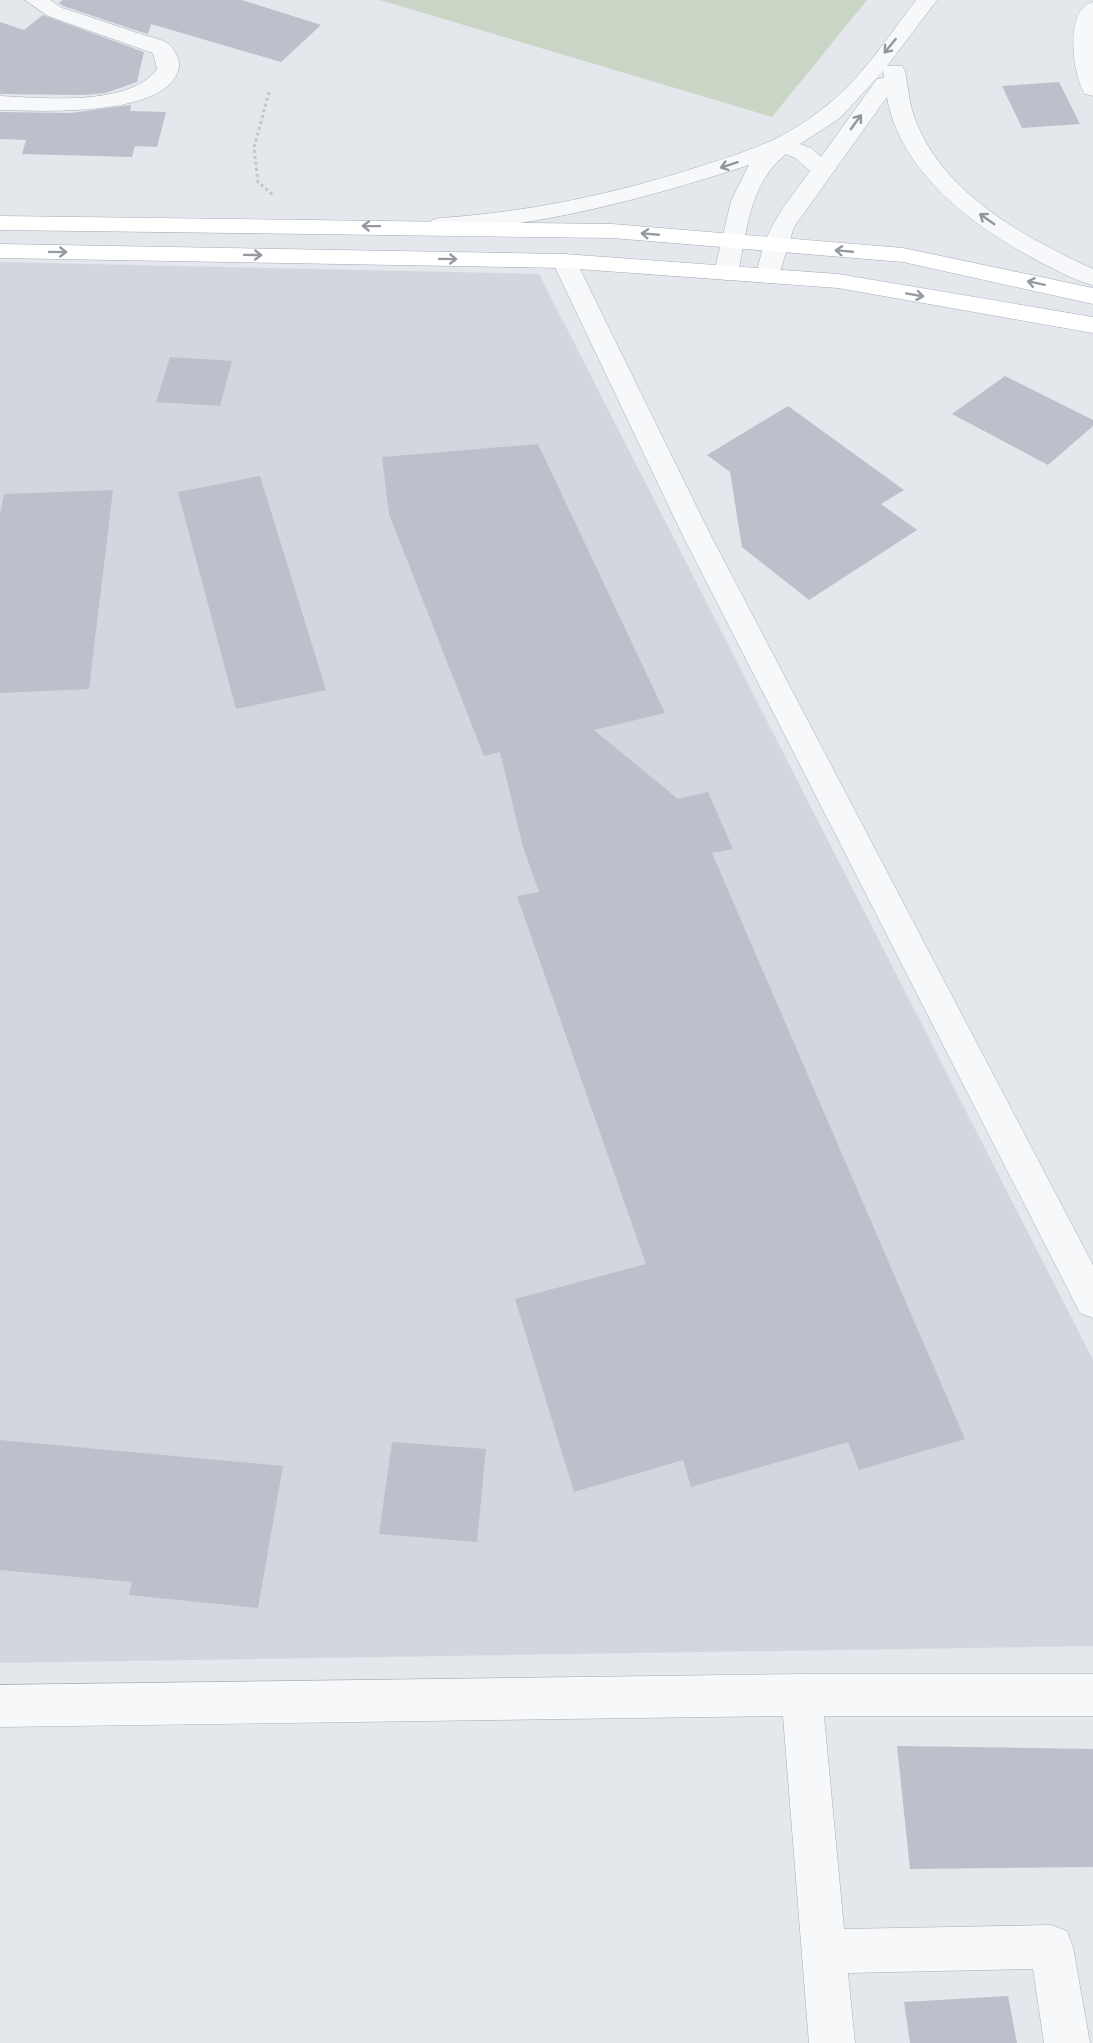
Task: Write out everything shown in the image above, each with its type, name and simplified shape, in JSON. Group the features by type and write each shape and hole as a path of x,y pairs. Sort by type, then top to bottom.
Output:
{"main road":[{"path":"0,223 406,226 612,231 903,255 1093,296"},
{"path":"0,250 564,261 838,281 1093,325"}],"street":[{"path":"4,103 118,99 149,90 165,75 168,68 167,55 161,48 55,12 35,0"},
{"path":"726,273 751,179 770,156 810,130 851,94 927,0"},
{"path":"768,276 774,245 788,216 894,71 951,0"},
{"path":"1093,8 1087,16 1084,65 1093,88"},
{"path":"894,71 903,117 914,142 952,190 1012,236 1093,278"},
{"path":"406,226 504,221 601,204 650,191 784,146 803,153 822,170"},
{"path":"564,261 702,545 1093,1301"},
{"path":"0,1706 802,1695 1093,1695"},
{"path":"802,1695 832,2043"},
{"path":"824,1951 1051,1947 1067,2043"}],"path":[{"path":"269,92 254,148 258,182 307,225"}],"shaded area":[{"path":"0,262 539,274 1093,1360 1093,1646 0,1663"}],"green space":[{"path":"380,0 867,0 772,117"}],"building":[{"path":"63,0 242,0 321,25 281,62 151,24 148,34 63,6 59,3"},
{"path":"43,15 144,52 137,82 106,93 84,95 0,94 0,22 24,30"},
{"path":"1059,82 1080,124 1022,128 1002,86"},
{"path":"131,105 130,111 166,112 157,147 135,146 132,157 22,154 26,140 0,139 0,112 71,113"},
{"path":"170,357 232,361 220,406 156,402"},
{"path":"1005,376 1093,420 1093,426 1048,465 952,414"},
{"path":"788,406 904,490 881,504 917,530 809,600 742,547 730,472 707,455"},
{"path":"538,444 665,713 594,730 678,799 708,792 733,849 712,853 965,1439 859,1470 848,1442 691,1487 683,1460 574,1492 515,1299 646,1264 517,896 539,892 523,847 500,752 484,756 389,514 382,457"},
{"path":"260,476 326,690 236,709 178,492"},
{"path":"113,490 89,689 0,693 0,516 4,494"},
{"path":"0,1440 283,1466 258,1608 129,1595 132,1582 0,1570"},
{"path":"392,1442 486,1449 477,1542 379,1534"},
{"path":"897,1746 1093,1749 1093,1867 910,1869"},
{"path":"1008,1996 1017,2043 910,2043 904,2002"}]}
